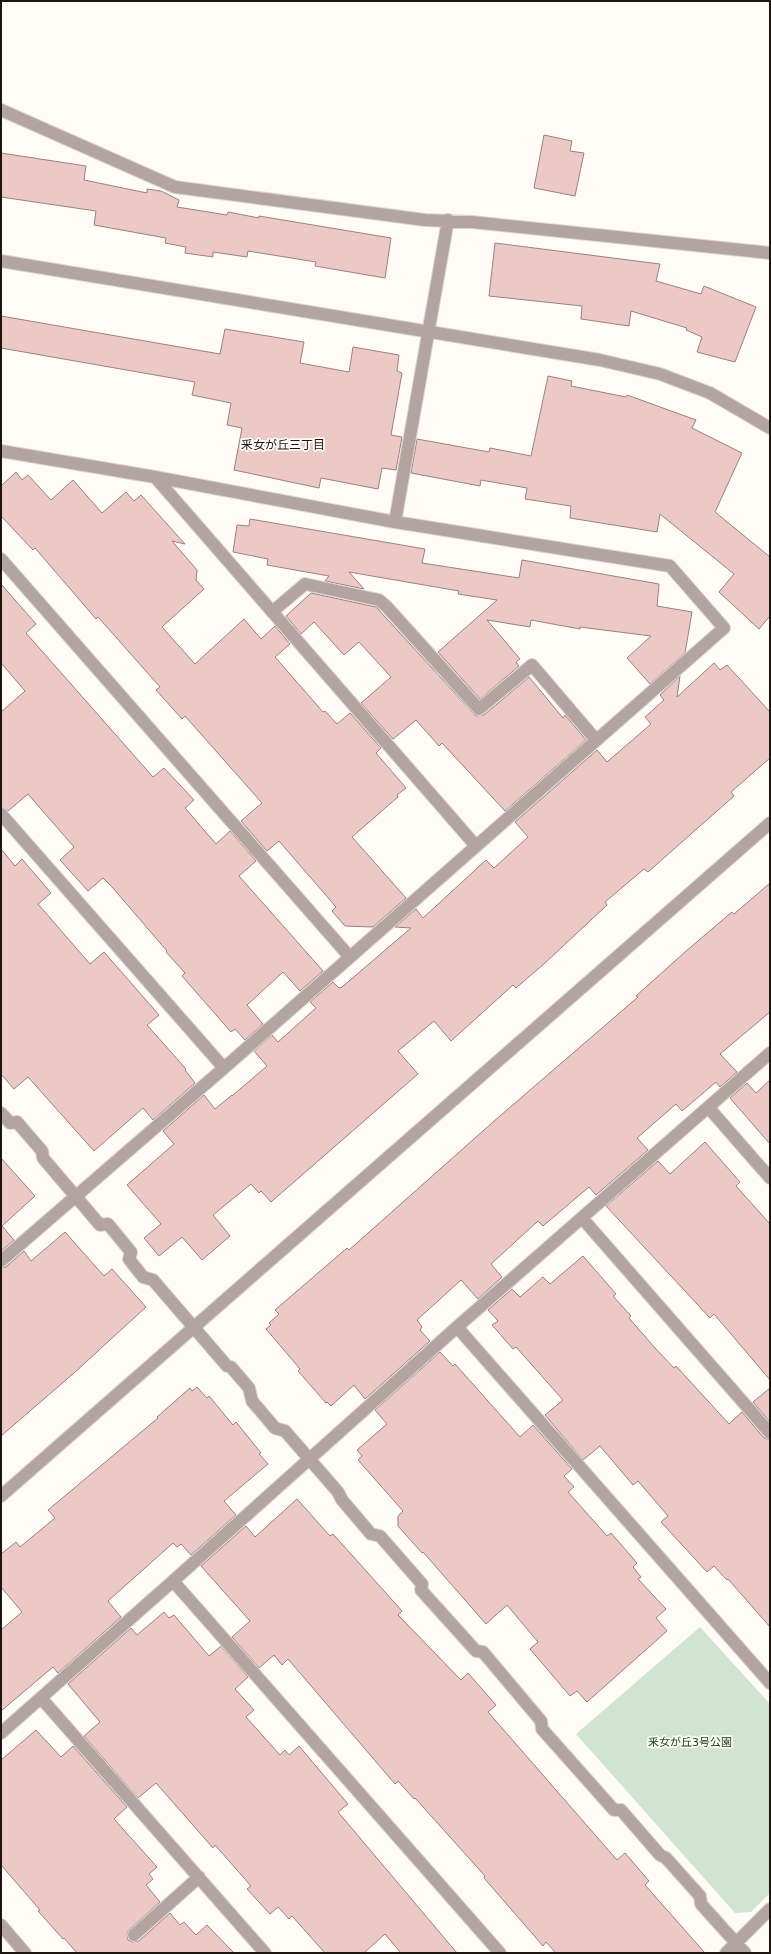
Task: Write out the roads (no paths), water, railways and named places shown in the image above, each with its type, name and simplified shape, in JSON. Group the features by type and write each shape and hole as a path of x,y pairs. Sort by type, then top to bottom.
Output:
{"street":[{"path":"1,110 175,187 425,220 448,220 770,254"},
{"path":"395,522 448,220"},
{"path":"1,261 600,360 660,374 710,393 770,428"},
{"path":"1,451 155,477 395,522 670,566 724,628 349,956 224,1068 1,1261"},
{"path":"155,477 476,846"},
{"path":"1,559 349,956"},
{"path":"272,612 305,584 379,600 388,607 478,709 532,664 596,740"},
{"path":"1,814 224,1068"},
{"path":"1,1496 770,823"},
{"path":"1,1733 173,1582 457,1327 770,1053"},
{"path":"708,1107 770,1178"},
{"path":"1,1113 10,1123 17,1122 42,1151 43,1158 100,1225 108,1224 131,1252 129,1259 143,1277 153,1280 227,1366 232,1367 249,1388 252,1401 275,1428 285,1431 338,1492 342,1500 371,1534 380,1536 422,1584 421,1590 476,1651 483,1652 541,1720 542,1729 614,1810 621,1810 660,1855 671,1864 700,1896 702,1904 745,1953"},
{"path":"582,1218 770,1433"},
{"path":"457,1327 770,1683"},
{"path":"173,1582 500,1953"},
{"path":"40,1698 265,1953"},
{"path":"134,1935 199,1877"},
{"path":"726,1953 770,1909"},
{"path":"1,1925 25,1953"}],"district":[{"name":"釆女が丘三丁目","path":"283,445"}],"park label":[{"name":"釆女が丘3号公園","path":"690,1742"}]}
